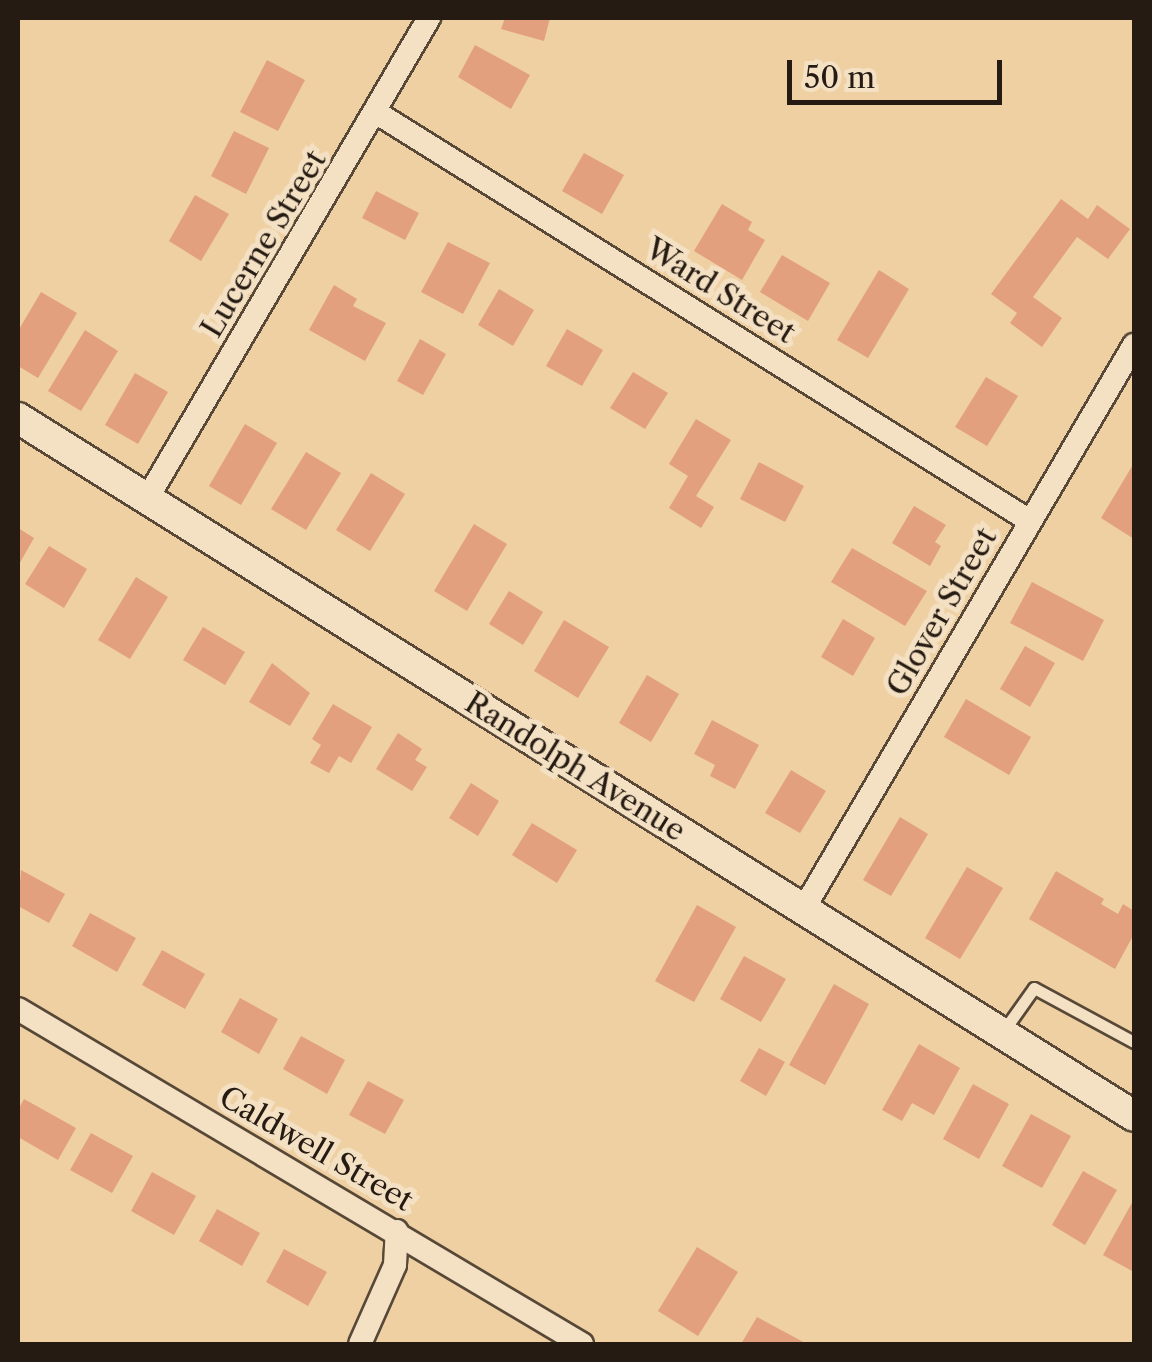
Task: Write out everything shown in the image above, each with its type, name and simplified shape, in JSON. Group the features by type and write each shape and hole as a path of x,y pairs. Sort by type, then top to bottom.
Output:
{"street":[{"name":"Lucerne Street","path":"147,499 377,113 429,18"},
{"name":"Ward Street","path":"377,113 1030,520"},
{"name":"Glover Street","path":"804,910 1030,520 1126,377 1134,345"},
{"name":"Randolph Avenue","path":"18,418 1134,1116"},
{"name":"Caldwell Street","path":"18,1008 582,1344"},
{"path":"360,1344 395,1265 397,1231"}],"lane":[{"path":"1002,1033 1034,988 1134,1042"}],"building":[{"path":"505,18 550,18 544,41 501,29"},
{"path":"475,45 530,75 511,109 458,77"},
{"path":"267,60 305,80 278,131 240,112"},
{"path":"234,131 269,148 246,194 211,176"},
{"path":"584,153 624,175 602,214 562,191"},
{"path":"376,191 419,213 405,240 362,218"},
{"path":"195,195 229,214 201,261 169,241"},
{"path":"1061,199 1088,219 1097,205 1130,229 1108,259 1077,237 1033,297 1062,318 1042,347 1010,323 1017,313 991,294"},
{"path":"722,204 752,222 748,230 765,240 742,280 694,251"},
{"path":"448,242 490,263 463,314 421,292"},
{"path":"782,255 830,283 808,321 760,292"},
{"path":"879,270 909,289 868,358 837,340"},
{"path":"334,285 357,299 353,306 386,323 365,361 309,330"},
{"path":"499,289 534,310 513,346 478,325"},
{"path":"41,292 77,313 38,378 18,366 18,331"},
{"path":"567,329 603,350 582,386 546,366"},
{"path":"85,330 118,351 81,411 48,391"},
{"path":"420,339 446,354 423,395 397,381"},
{"path":"633,372 668,393 645,429 610,408"},
{"path":"135,373 168,392 138,444 105,425"},
{"path":"986,377 1018,396 987,446 955,427"},
{"path":"696,419 731,440 696,496 714,507 701,528 669,508 688,476 669,464"},
{"path":"245,424 277,443 241,505 209,486"},
{"path":"306,452 341,473 306,530 271,509"},
{"path":"759,462 804,486 785,522 740,499"},
{"path":"1134,463 1134,539 1101,518"},
{"path":"371,473 405,494 370,551 336,530"},
{"path":"914,506 946,525 935,542 941,546 930,566 892,543"},
{"path":"474,524 507,544 467,611 434,591"},
{"path":"18,528 34,538 18,566"},
{"path":"49,546 87,569 64,608 25,584"},
{"path":"852,548 927,591 905,626 831,582"},
{"path":"136,577 168,597 130,659 98,640"},
{"path":"1032,582 1104,620 1083,661 1010,623"},
{"path":"509,591 543,612 523,645 489,624"},
{"path":"843,619 875,638 853,676 821,657"},
{"path":"564,620 609,647 578,698 534,671"},
{"path":"203,627 245,652 225,685 183,660"},
{"path":"1025,646 1055,663 1030,707 1000,689"},
{"path":"272,663 310,693 290,726 249,702"},
{"path":"647,675 679,694 651,742 619,723"},
{"path":"966,699 1031,737 1009,775 944,737"},
{"path":"333,704 372,727 351,763 339,756 329,773 310,763 321,745 312,739"},
{"path":"712,720 759,745 735,789 710,776 715,765 694,754"},
{"path":"398,733 422,749 415,760 427,767 412,791 376,769"},
{"path":"791,770 826,791 800,833 765,813"},
{"path":"471,783 499,801 478,836 449,818"},
{"path":"900,817 928,834 891,896 863,880"},
{"path":"532,823 577,850 557,883 512,855"},
{"path":"967,867 1003,888 960,959 925,938"},
{"path":"21,870 65,894 49,923 18,906"},
{"path":"1056,871 1104,899 1101,904 1118,914 1123,904 1134,911 1134,934 1115,969 1029,919"},
{"path":"697,905 736,927 694,1002 655,981"},
{"path":"90,913 136,938 117,972 72,946"},
{"path":"162,950 205,974 185,1009 142,985"},
{"path":"744,956 786,979 761,1022 720,999"},
{"path":"834,984 869,1004 825,1085 789,1065"},
{"path":"240,998 278,1019 259,1054 221,1032"},
{"path":"301,1036 345,1060 327,1094 283,1069"},
{"path":"919,1044 960,1068 934,1115 912,1103 902,1121 882,1110"},
{"path":"759,1048 785,1062 766,1096 740,1081"},
{"path":"368,1081 404,1100 385,1134 349,1115"},
{"path":"973,1084 1009,1104 979,1159 943,1139"},
{"path":"24,1099 76,1128 58,1160 18,1137 18,1110"},
{"path":"1031,1114 1071,1136 1042,1188 1002,1166"},
{"path":"91,1133 133,1156 112,1193 70,1170"},
{"path":"1083,1171 1117,1190 1085,1245 1052,1225"},
{"path":"152,1172 196,1196 174,1235 131,1211"},
{"path":"1134,1199 1134,1272 1103,1255"},
{"path":"217,1209 260,1233 242,1266 199,1241"},
{"path":"697,1247 738,1272 698,1336 658,1311"},
{"path":"284,1249 327,1272 308,1306 266,1282"},
{"path":"757,1317 807,1344 741,1344"}]}
